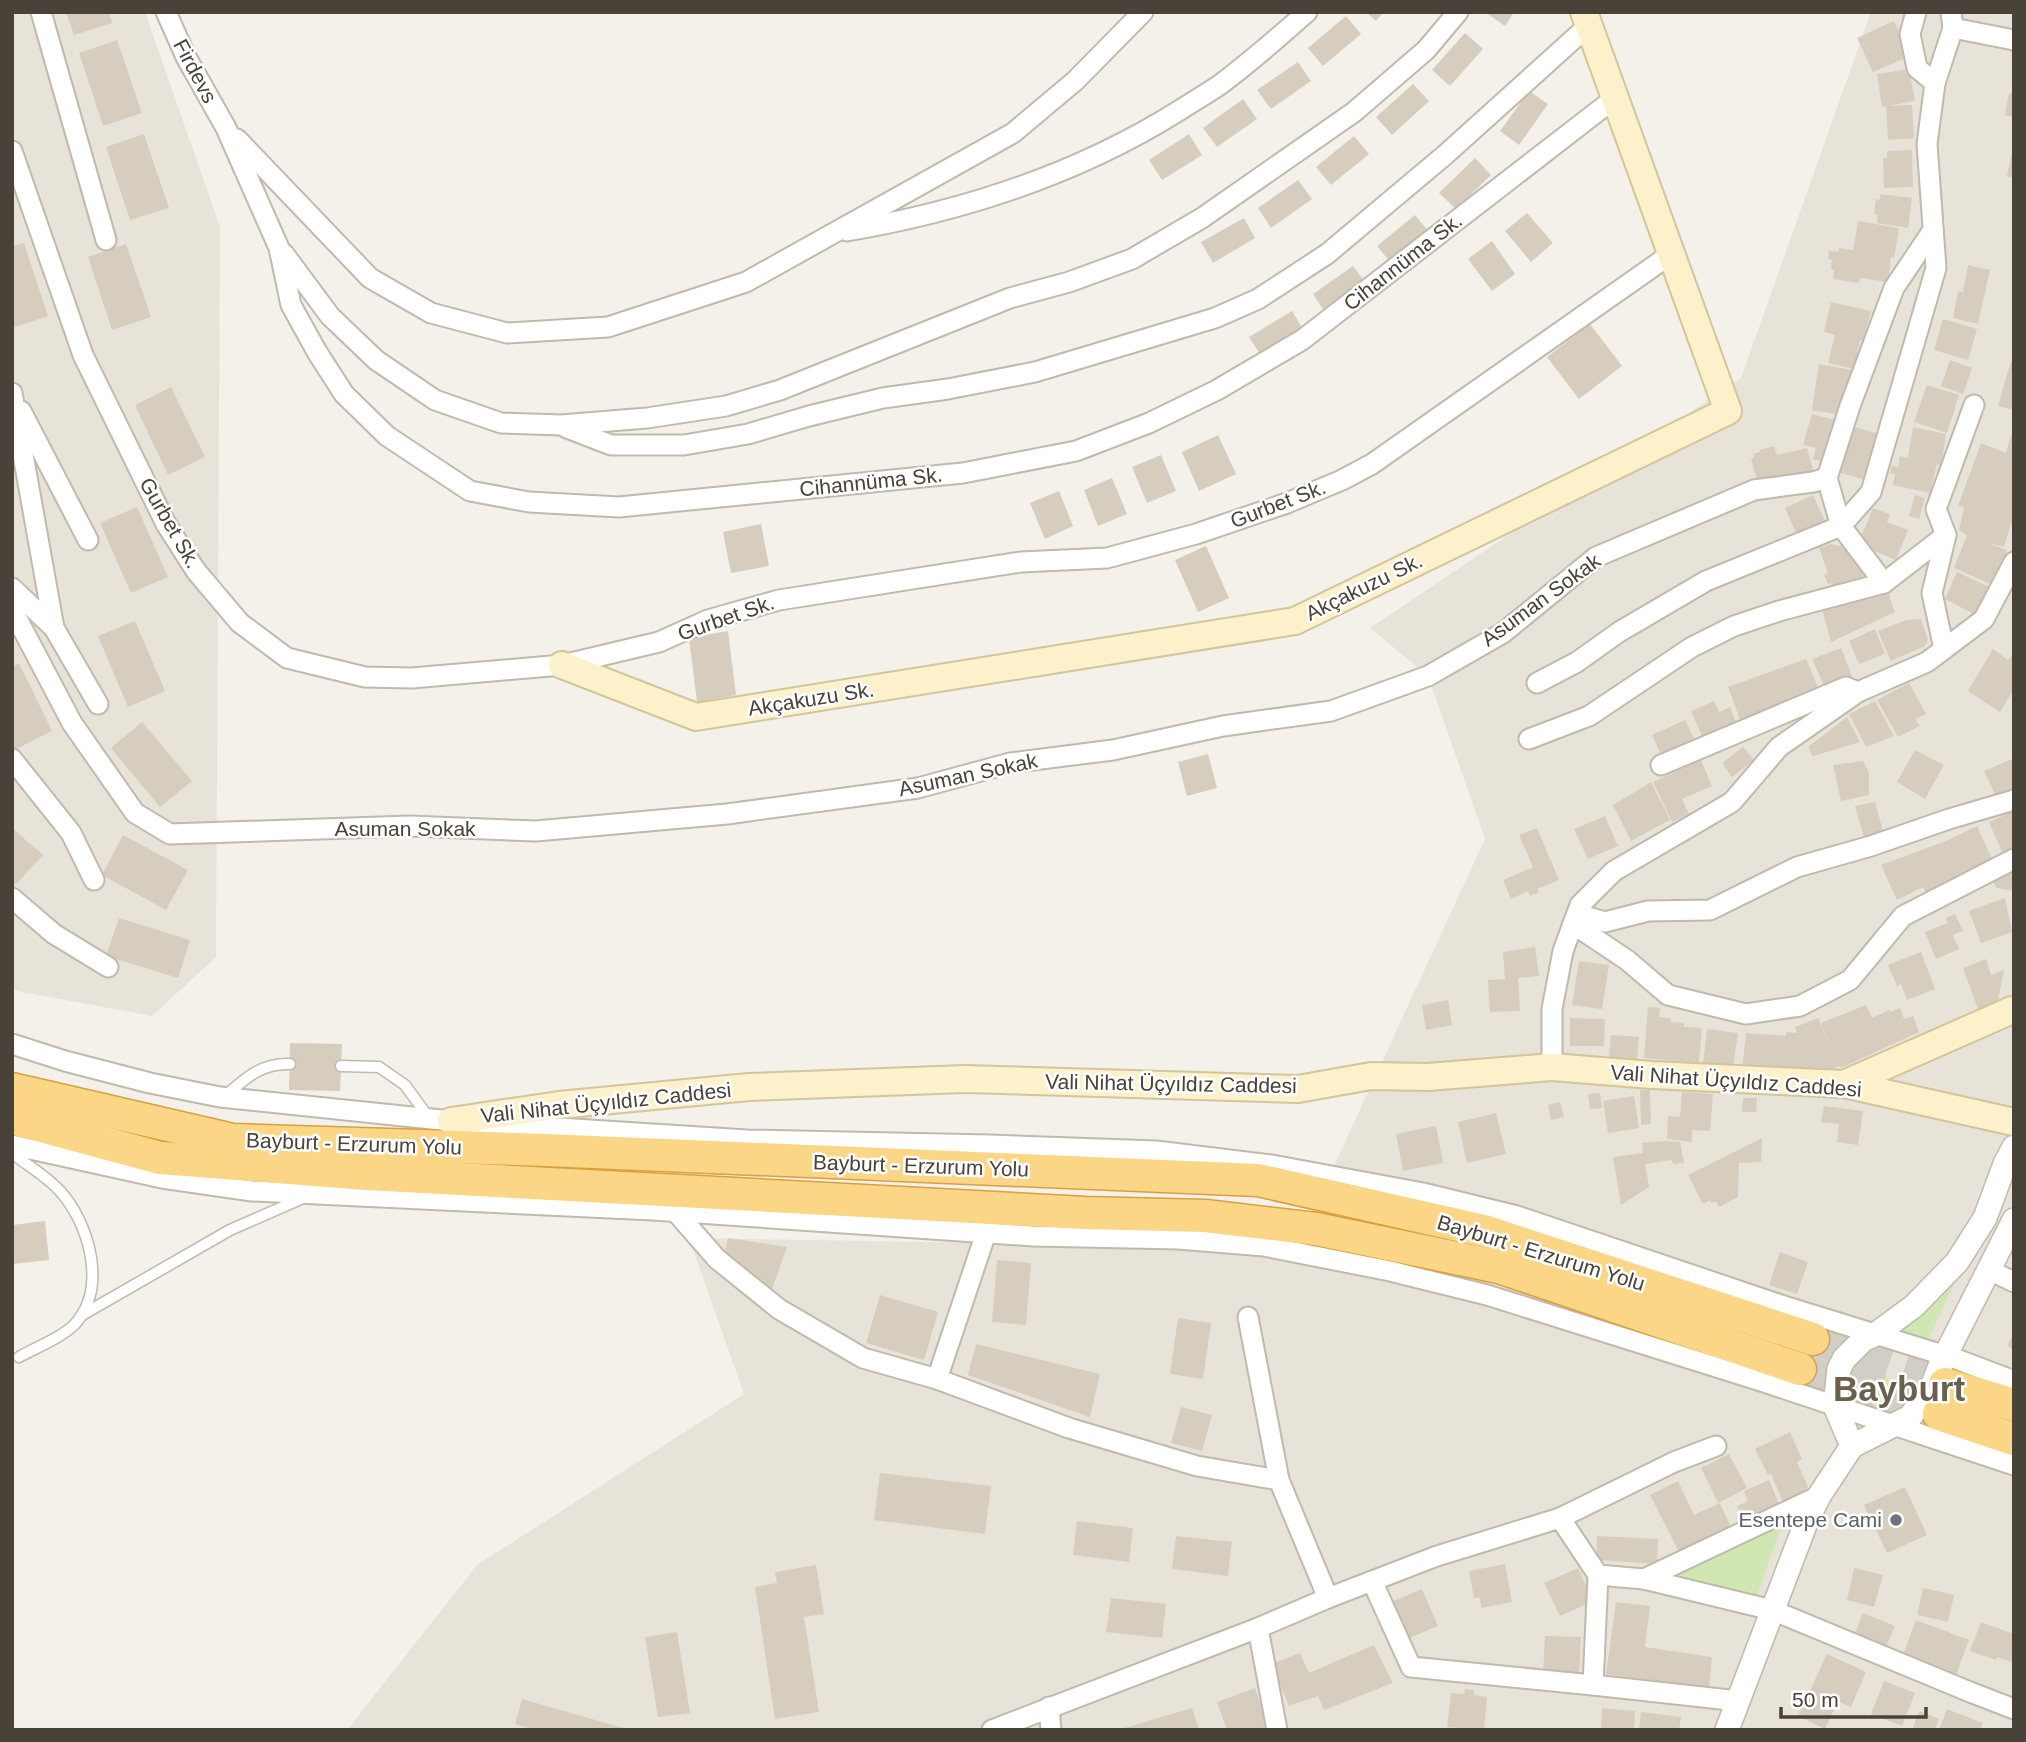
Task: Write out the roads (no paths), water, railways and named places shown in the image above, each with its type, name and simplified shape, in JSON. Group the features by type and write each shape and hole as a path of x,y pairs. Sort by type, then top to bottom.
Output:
{"highway":[{"name":"Bayburt - Erzurum Yolu","path":"12,1088 233,1140 560,1150 1258,1180 1484,1231 1813,1339"},
{"name":"Bayburt - Erzurum Yolu","path":"12,1118 160,1158 381,1175 1085,1213 1205,1216 1316,1229 1499,1267 1800,1369"},
{"path":"1943,1385 2014,1405"},
{"path":"1943,1385 2014,1439"}],"main road":[{"name":"Akçakuzu Sk.","path":"562,665 696,717 1295,621 1728,411 1586,19"},
{"path":"1844,1084 2013,1013"},
{"name":"Vali Nihat Üçyıldız Caddesi","path":"440,1120 559,1105 749,1087 965,1079 1298,1089 1371,1076 1428,1077 1552,1067 1652,1075 1844,1084 2014,1122"}],"street":[{"path":"41,12 106,240"},
{"name":"Firdevs","path":"166,12 186,57 226,128"},
{"path":"226,128 370,278 431,313 507,333 608,327 746,282 1013,133 1075,81 1143,12"},
{"path":"832,233 895,223 997,195 1075,166 1150,128 1219,85 1307,12"},
{"path":"279,248 330,316 376,359 435,400 501,423 561,425 647,418 726,405 780,390 1010,298 1069,282 1132,258 1202,218 1354,112 1426,50 1458,12"},
{"path":"1916,12 1910,34 1917,68 1935,83"},
{"path":"561,425 611,444 684,445 748,434 883,398 948,390 1035,372 1215,317 1258,299 1327,254 1445,155 1586,19"},
{"path":"1537,683 1577,662 1619,632 1706,582 1841,526 1871,492 1936,268 1927,144 1935,83 1952,20 2014,40"},
{"name":"Cihannüma Sk.","path":"226,128 279,248 291,305 344,394 387,436 470,491 529,502 619,507 963,473 1076,451 1149,423 1217,390 1302,340 1615,98"},
{"name":"Gurbet Sk.","path":"12,151 83,355 166,524 197,571 240,623 287,658 365,677 412,678 562,665 659,642 708,620 779,600 1021,562 1107,558 1196,534 1287,503 1372,464 1671,254"},
{"path":"1884,583 1841,526 1827,478 1850,406 1894,288 1933,230"},
{"path":"12,394 88,540"},
{"path":"12,394 54,628"},
{"path":"1944,649 1932,593 1946,535 1936,509 1974,405"},
{"name":"Asuman Sokak","path":"12,608 72,723 135,813 170,834 410,826 536,831 727,814 918,788 1010,762 1113,750 1223,726 1331,711 1428,676 1503,633 1596,557 1754,490 1827,478"},
{"path":"1529,739 1589,716 1692,648 1734,626 1884,583 1946,535"},
{"path":"1552,1067 1552,1009 1563,951 1580,905 1614,871 1732,802 1779,747 1858,692 1927,662 1984,619 2014,562"},
{"path":"12,588 54,628 98,704"},
{"path":"1661,765 1846,687 1858,692"},
{"path":"12,759 71,832 94,880"},
{"path":"1575,919 1605,922 1648,911 1710,910 1797,867 2014,800"},
{"path":"1575,919 1668,995 1746,1014 1800,1006 1850,980 1903,916 2014,859"},
{"path":"12,898 54,934 108,967"},
{"path":"12,1044 138,1080 223,1097 440,1120 747,1139 1156,1151 1272,1165 1423,1193 1517,1216 1876,1335 1943,1385 2014,1381"},
{"path":"12,1145 162,1178 252,1191 676,1211 1033,1236 1154,1239 1264,1246 1324,1257 1487,1295 2014,1465"},
{"path":"1852,1446 1835,1406 1839,1369 1844,1359 1863,1340 1876,1335 1926,1296 1957,1262 1985,1218 2014,1147"},
{"path":"676,1211 718,1259 779,1309 863,1358 937,1379 1069,1428 1197,1466 1279,1480"},
{"path":"1943,1385 1989,1270 2014,1220"},
{"path":"937,1379 986,1233"},
{"path":"1989,1270 2014,1282"},
{"path":"1248,1317 1279,1480 1328,1598"},
{"path":"1727,1730 1807,1520 1819,1496 1852,1446 1910,1417 1931,1389 1940,1366 1943,1385"},
{"path":"992,1730 1437,1556 1560,1518 1675,1462 1716,1446"},
{"path":"1644,1579 1819,1496"},
{"path":"1560,1518 1598,1575 1593,1685"},
{"path":"1598,1575 1644,1579 1772,1610 2014,1709"},
{"path":"1372,1581 1411,1667 1738,1701"},
{"path":"1258,1628 1277,1730"},
{"path":"1049,1707 1051,1730"}],"lane":[{"path":"223,1097 255,1071 277,1063 290,1064"},
{"path":"341,1066 379,1067 405,1085 440,1120"},
{"path":"12,1153 58,1189 68,1201 83,1230 91,1262 90,1298 81,1315 69,1329 19,1357"},
{"path":"81,1315 230,1230 313,1194"}],"tunnel":[{"path":"1813,1339 1945,1384"},
{"path":"1800,1369 1939,1414"}],"place":[{"name":"Esentepe Cami","path":"1896,1520"}],"district":[{"name":"Bayburt","path":"1899,1389"}]}
